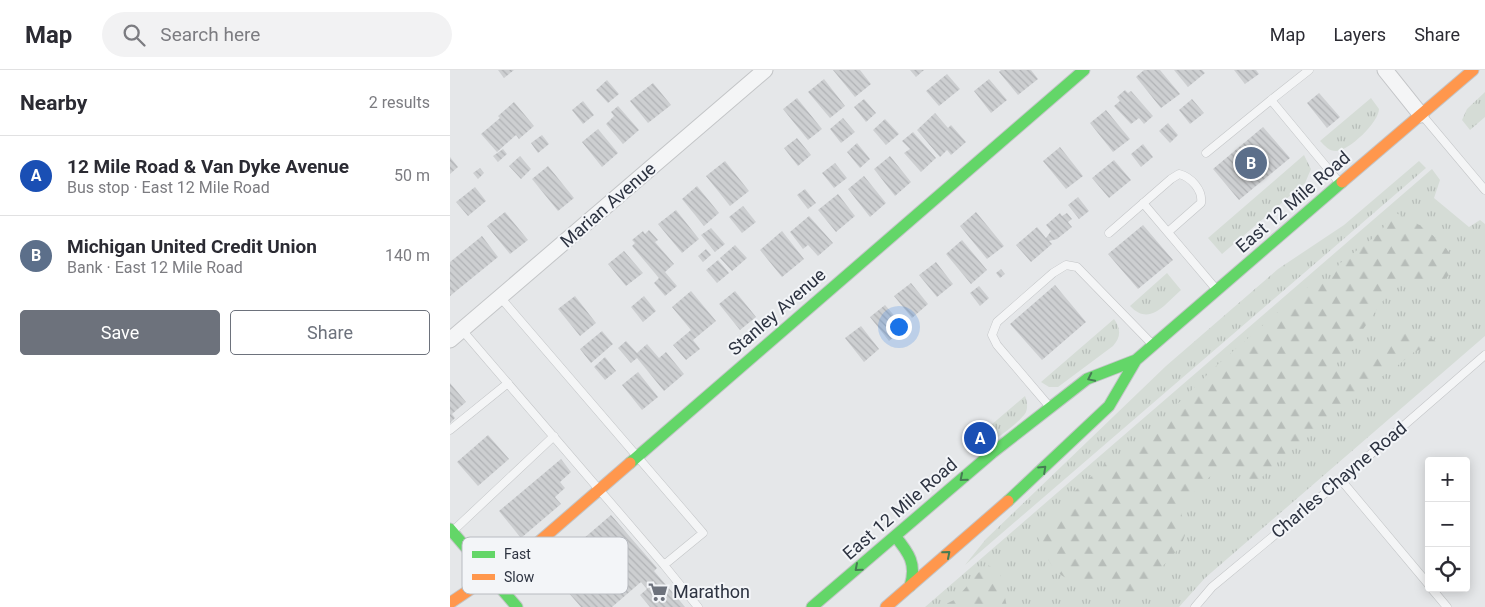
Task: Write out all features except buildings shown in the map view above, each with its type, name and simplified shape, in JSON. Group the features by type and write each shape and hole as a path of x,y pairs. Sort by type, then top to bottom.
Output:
{"main road":[{"name":"Stanley Avenue","path":"544,537 1084,70"},
{"name":"East 12 Mile Road","path":"812,607 992,453 1087,379 1136,360 1473,70"},
{"name":"East 12 Mile Road","path":"886,607 1007,502 1108,406 1136,360"},
{"path":"451,530 462,543"},
{"path":"895,536 911,555 914,565 910,586"},
{"name":"Stanley Avenue","path":"450,603 463,594"},
{"path":"505,594 516,607"}],"street":[{"name":"Marian Avenue","path":"450,340 765,70"},
{"path":"1385,70 1421,115"}],"lane":[{"path":"1206,153 1309,70"},
{"path":"1270,100 1341,184"},
{"path":"1421,115 1485,190"},
{"path":"1109,233 1179,174 1186,176 1199,190 1202,197 1201,203 1168,232"},
{"path":"1143,203 1218,290"},
{"path":"1051,408 997,345 992,335 997,322 1053,272 1066,265 1077,267 1153,346"},
{"path":"500,297 703,533 664,565"},
{"path":"462,330 698,607"},
{"name":"Charles Chayne Road","path":"1195,607 1212,587 1341,480 1485,355"},
{"path":"450,430 508,383"},
{"path":"451,530 554,436"},
{"path":"1341,480 1425,580"},
{"path":"1434,592 1447,607"}],"green space":[{"path":"1485,92 1485,117 1470,130 1462,120 1467,109"},
{"path":"1371,98 1379,109 1378,115 1369,128 1355,141 1342,150 1334,151 1320,141"},
{"path":"1304,155 1311,169 1305,183 1222,254 1208,238"},
{"path":"1419,161 1426,168 965,565 986,539 1166,366 1278,269 1344,225"},
{"path":"1432,169 1440,180 1434,198 1469,227 1480,220 1485,224 1485,336 1205,578 1179,607 925,607"},
{"path":"1392,212 1418,224 1442,244 1454,259 1452,272 1441,283 1414,282 1405,284 1390,293 1336,365 1345,373 1368,359 1389,341 1411,332 1423,334 1437,343 1414,352 1391,371 1369,384 1285,454 1260,479 1248,479 1237,472 1227,470 1218,472 1210,477 1181,509 1185,535 1181,546 1134,598 1122,596 1103,579 1071,579 1057,572 1045,554 1038,537 1067,511 1069,497 1108,462 1132,449 1216,366 1301,292 1312,284 1326,283 1334,275 1339,264 1381,232"},
{"path":"1167,273 1181,290 1163,307 1151,314 1144,314 1137,312 1130,306"},
{"path":"1114,319 1119,333 1118,339 1113,346 1058,387 1049,387 1041,382"},
{"path":"1025,396 1026,412 1011,427 982,447 977,448 970,443"},
{"path":"988,565 1000,573 1007,607 940,607 956,599 978,573"}],"traffic: fast":[{"path":"630,463 1084,70"},
{"path":"1008,501 1109,406 1136,360 1342,182"},
{"path":"812,607 992,453 1087,379 1136,360"},
{"path":"450,529 462,543"},
{"path":"895,536 908,553 912,565 913,571 910,586"},
{"path":"506,594 517,607"}],"traffic: slow":[{"path":"1342,182 1473,70"},
{"path":"545,537 630,463"},
{"path":"886,607 1008,501"},
{"path":"450,603 463,594"}],"place":[{"name":"Michigan United Credit Union","path":"1251,163"},
{"name":"12 Mile Road & Van Dyke Avenue","path":"980,438"},
{"name":"Marathon","path":"658,592"}]}
